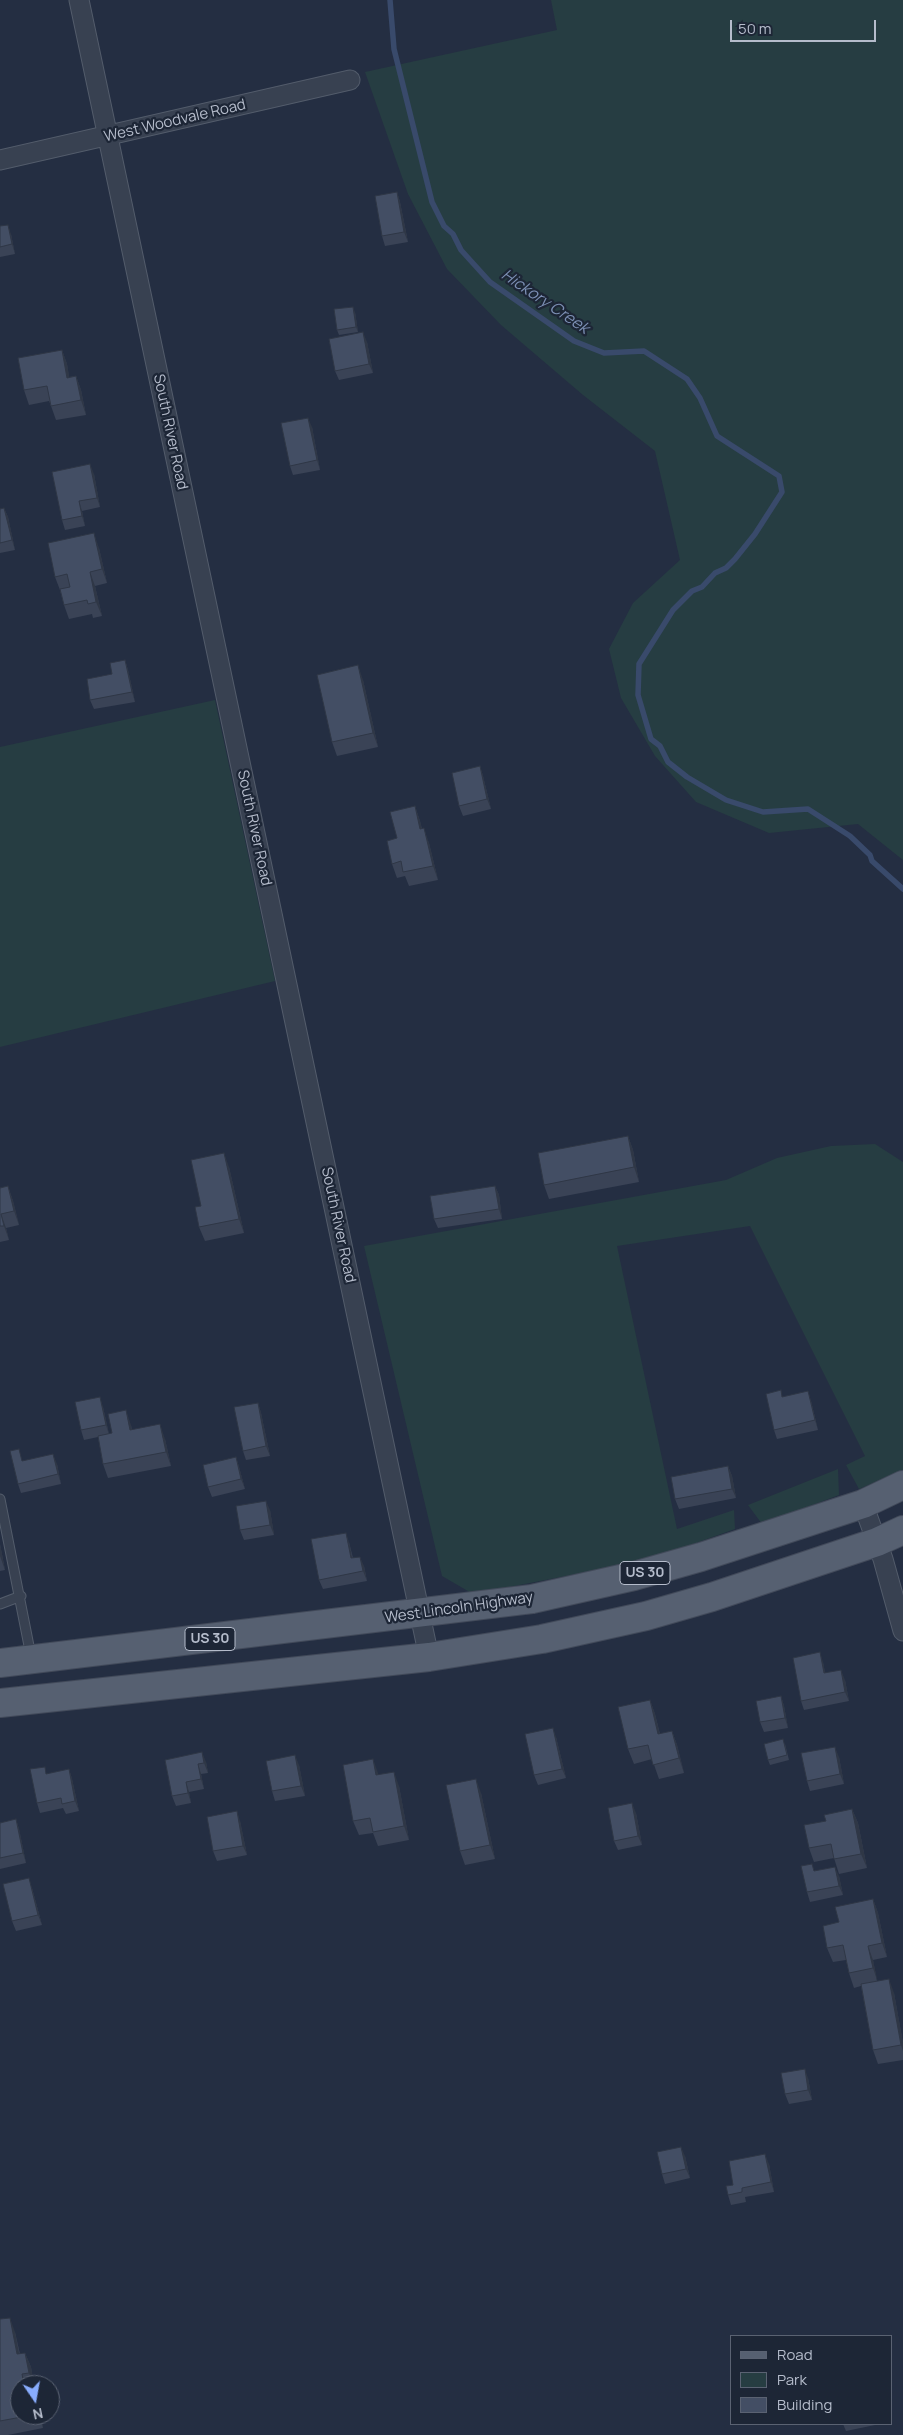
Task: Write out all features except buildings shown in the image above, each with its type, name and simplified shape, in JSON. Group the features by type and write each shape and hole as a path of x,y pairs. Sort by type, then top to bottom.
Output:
{"main road":[{"name":"West Lincoln Highway","path":"0,1662 32,1660 532,1599 634,1576 701,1557 863,1504 903,1485"},
{"path":"0,1704 429,1657 542,1639 646,1616 712,1597 877,1542 903,1530"}],"street":[{"name":"South River Road","path":"79,0 429,1657"},
{"name":"West Woodvale Road","path":"0,160 108,137 350,80"},
{"path":"863,1504 877,1542 903,1631"}],"lane":[{"path":"0,1499 21,1596 32,1660"},
{"path":"0,1604 21,1596"}],"green space":[{"path":"551,0 903,0 903,860 858,824 769,833 696,802 655,756 621,698 609,649 633,603 680,560 655,451 583,395 501,325 447,269 408,194 365,72 557,30"},
{"path":"215,700 275,981 0,1047 0,747"},
{"path":"875,1144 903,1162 903,1470 859,1489 846,1465 865,1456 750,1226 617,1246 677,1529 734,1510 735,1529 649,1560 473,1594 442,1576 364,1246 726,1180 777,1158 831,1146"},
{"path":"838,1469 839,1495 762,1524 748,1505"}],"waterway":[{"name":"Hickory Creek","path":"390,0 394,49 432,202 444,226 453,234 461,250 490,282 574,341 604,353 644,351 687,379 700,398 717,436 779,476 782,492 755,534 726,568 715,573 702,587 692,591 673,610 639,664 638,695 651,739 660,746 668,762 687,777 726,800 763,812 808,809 850,836 870,855 872,861 903,889"}]}
